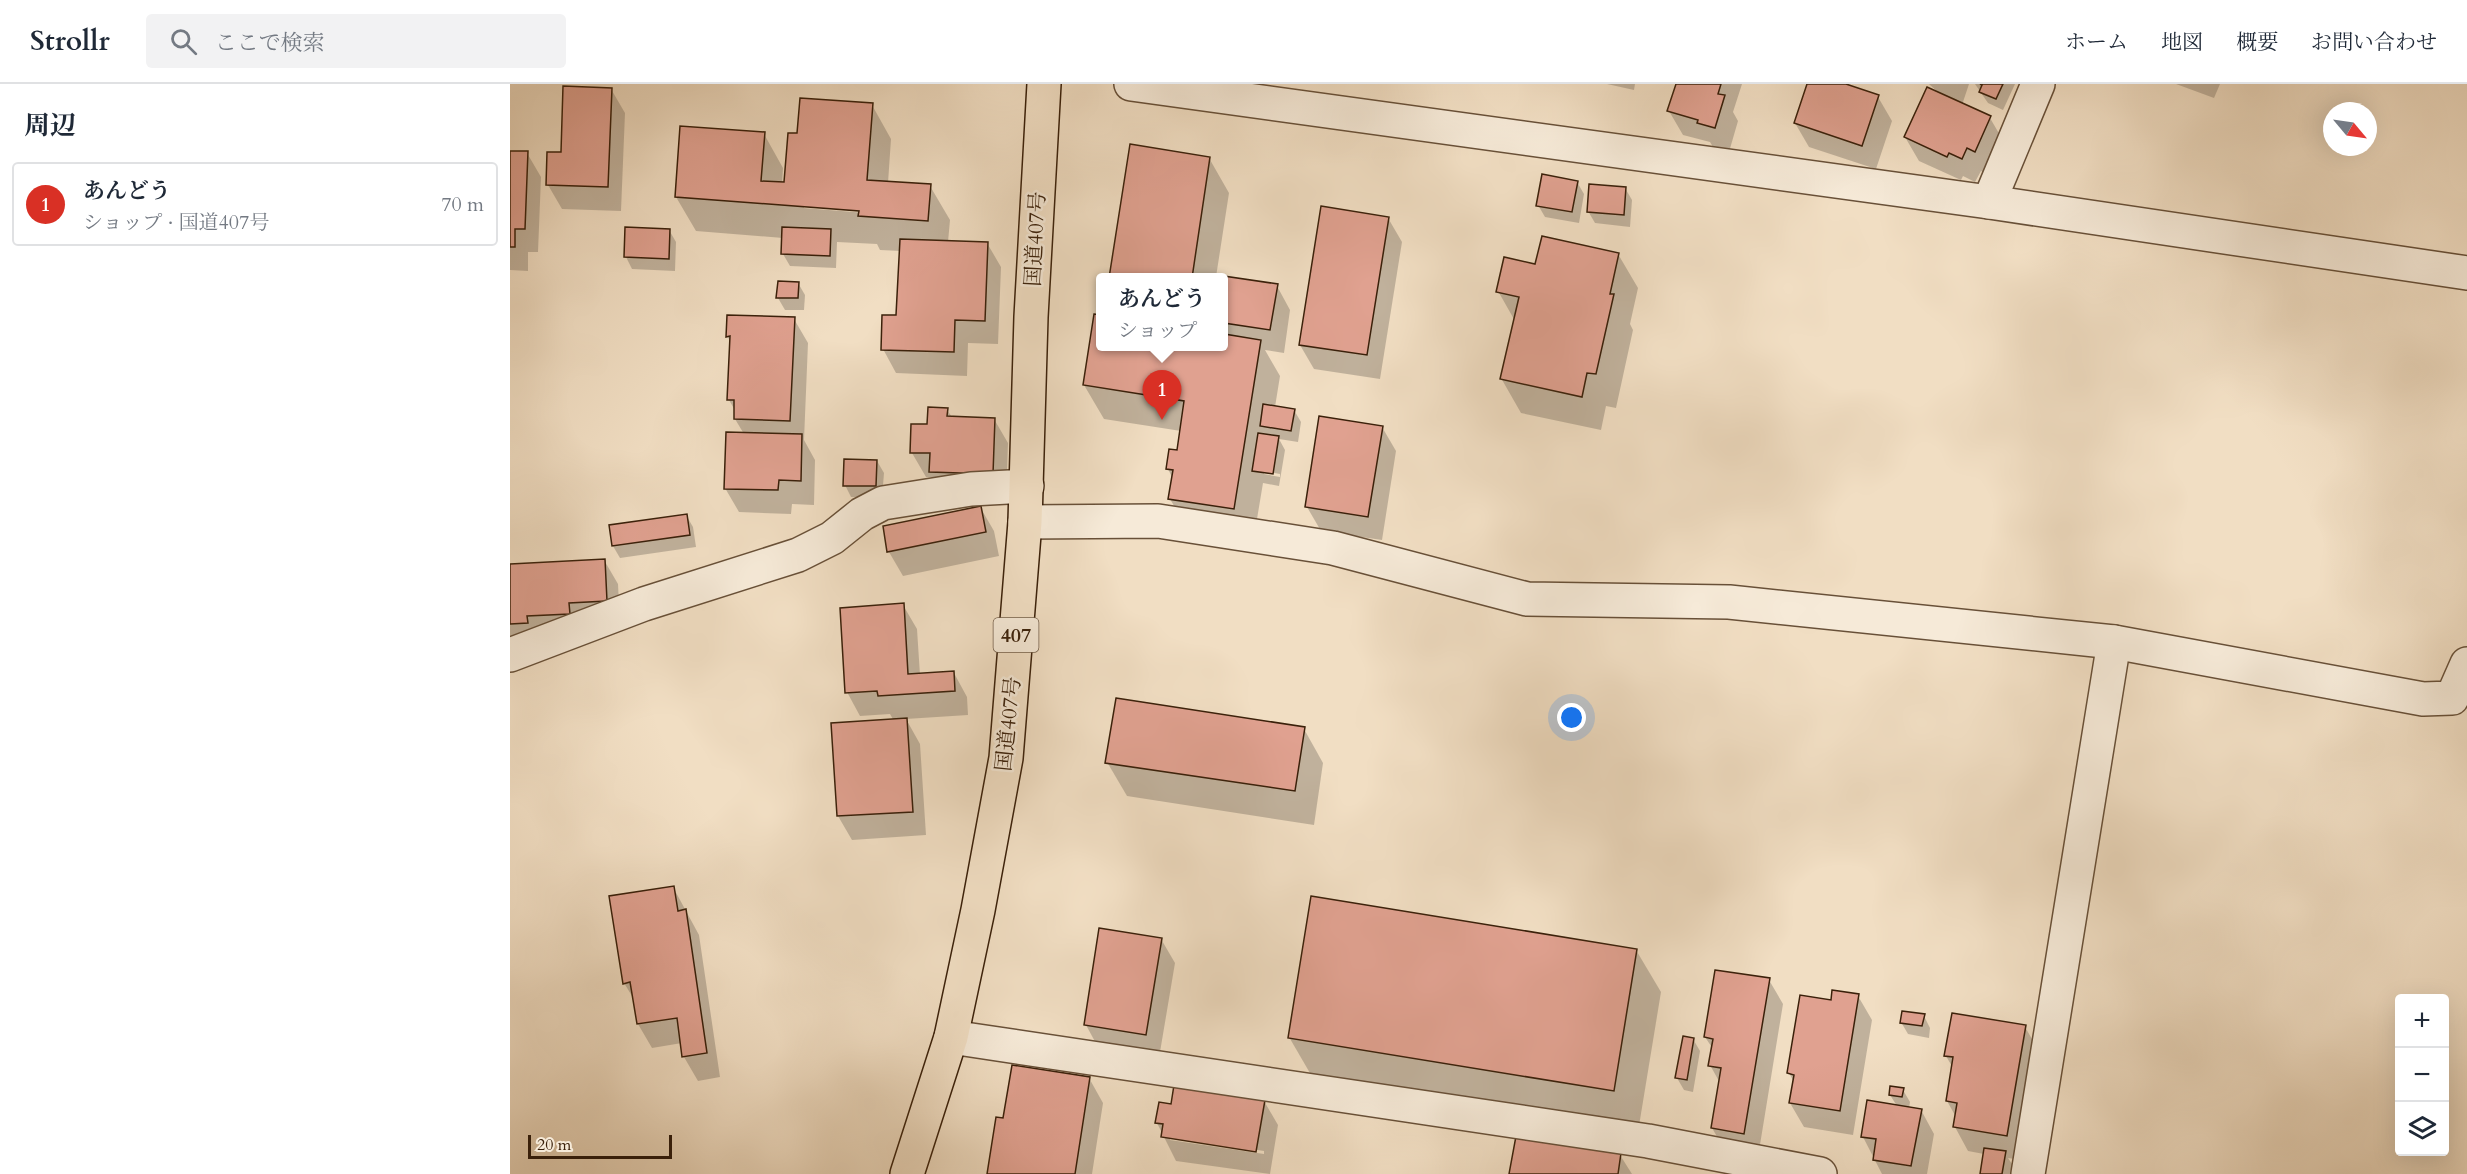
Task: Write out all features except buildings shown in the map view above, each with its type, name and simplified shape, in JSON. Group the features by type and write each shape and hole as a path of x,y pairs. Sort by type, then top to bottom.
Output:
{"highway":[{"name":"国道407号","path":"907,1174 951,1037 978,910 1006,758 1025,522 1031,317 1044,84"}],"street":[{"path":"1131,84 1989,202 2467,273"},
{"path":"1989,202 2038,84"},
{"path":"510,655 644,604 798,555 832,538 862,514 883,503 971,489 1027,486"},
{"path":"1025,522 1158,521 1322,546 1527,599 1729,602 2114,642 2423,699 2452,698 2467,664"},
{"path":"2028,1174 2114,642"},
{"path":"951,1037 1648,1141 1820,1174"}],"place":[{"name":"あんどう","path":"1162,420"}]}
